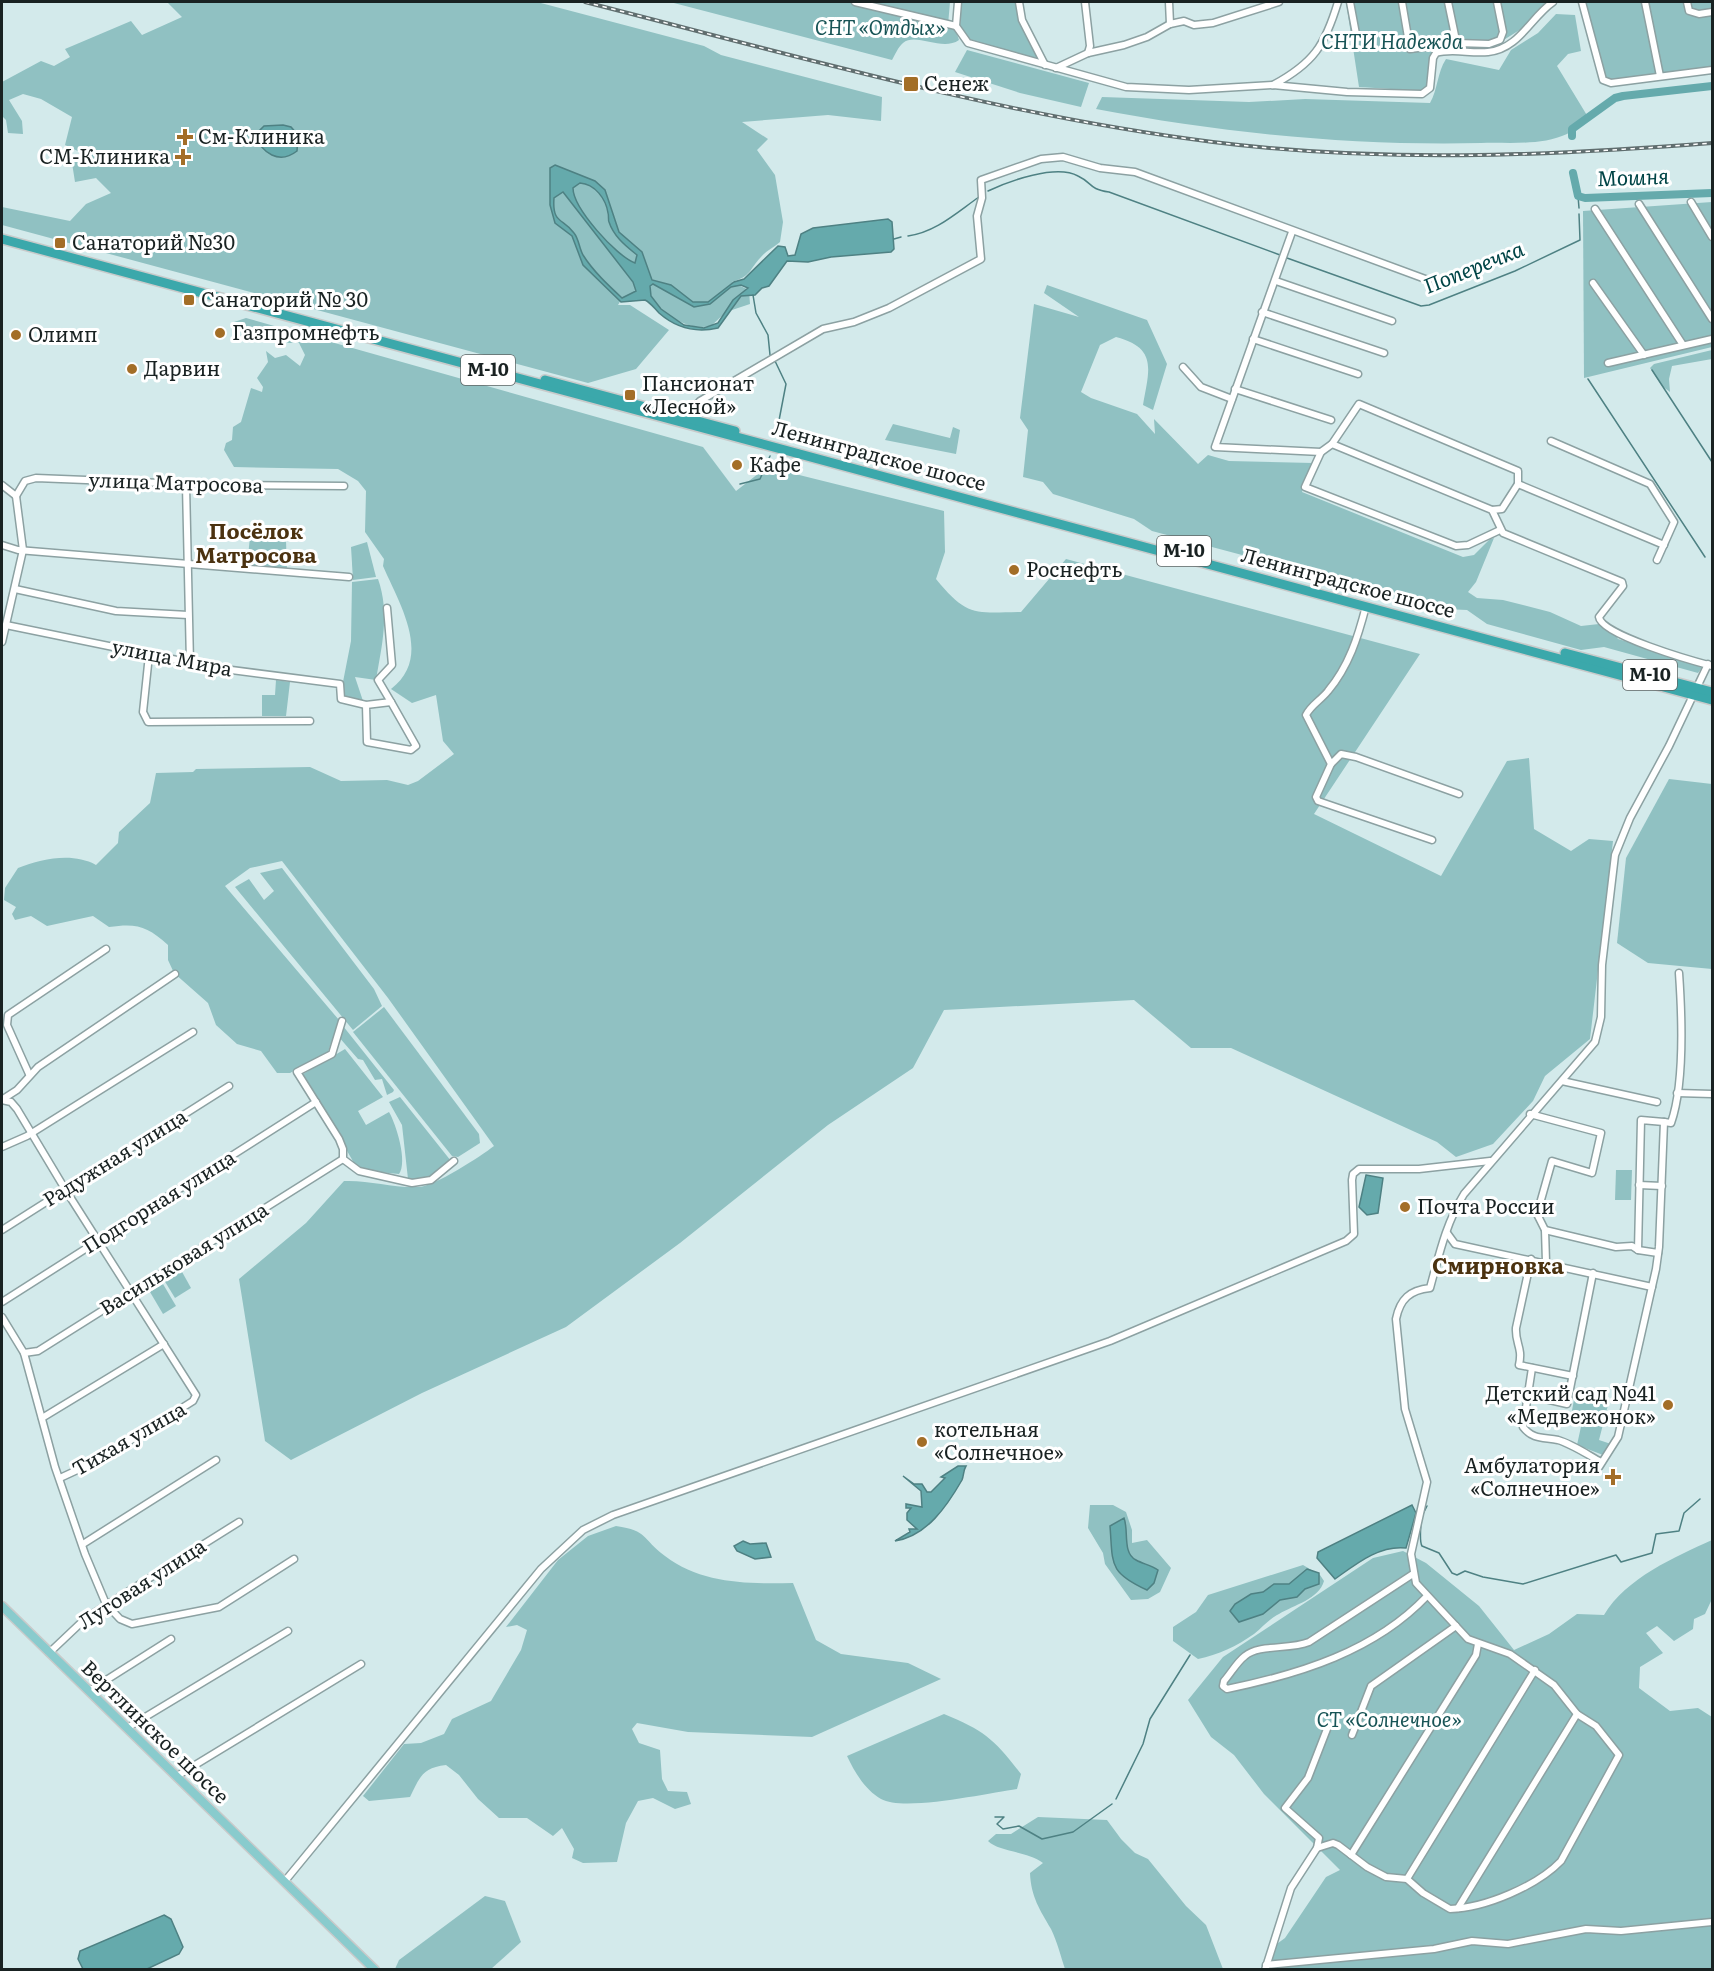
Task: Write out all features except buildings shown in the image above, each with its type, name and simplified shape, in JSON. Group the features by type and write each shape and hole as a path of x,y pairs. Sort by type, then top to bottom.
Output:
{"highway":[{"name":"Ленинградское шоссе","path":"2,233 1366,606 1694,691 1713,692"},
{"name":"Ленинградское шоссе","path":"2,239 1694,691 1713,700"}],"main road":[{"name":"Вертлинское шоссе","path":"2,1606 375,1970"}],"street":[{"path":"855,2 956,26"},
{"path":"958,2 956,26 968,43 1126,87 1189,90 1273,85 1347,92 1422,94 1430,88 1433,58 1436,53 1487,52 1502,48 1523,34 1553,2"},
{"path":"1019,2 1022,20 1045,65"},
{"path":"1085,2 1090,46 1088,53"},
{"path":"1169,2 1170,24"},
{"path":"1056,68 1088,53 1147,37 1170,24 1184,21 1194,25 1213,23 1279,2"},
{"path":"1273,85 1301,69 1316,54 1330,26 1338,2"},
{"path":"1350,2 1356,34"},
{"path":"1402,2 1410,49 1457,43 1480,45 1500,40 1503,32 1497,2"},
{"path":"1448,2 1458,52"},
{"path":"1582,2 1603,80 1611,83 1713,70"},
{"path":"1645,2 1660,76"},
{"path":"1687,2 1689,11 1693,13 1713,12"},
{"path":"684,420 700,401 822,329 854,322 889,308 981,259 977,216 982,198 981,180 1041,159 1073,158 1100,168 1135,172 1292,232 1428,280"},
{"path":"1691,202 1713,237"},
{"path":"1639,204 1713,320"},
{"path":"1595,208 1683,345"},
{"path":"1292,232 1215,447 1320,452"},
{"path":"1276,281 1392,321"},
{"path":"1593,283 1644,355"},
{"path":"1262,312 1384,353"},
{"path":"1253,339 1358,374"},
{"path":"1608,363 1713,339"},
{"path":"1183,367 1201,387 1232,399"},
{"path":"1235,389 1331,420"},
{"path":"1332,444 1492,510 1502,509 1518,484 1518,471 1359,404 1332,444 1320,452 1305,487 1456,546 1468,545 1500,530"},
{"path":"1551,441 1650,484 1674,522 1657,560"},
{"name":"улица Матросова","path":"16,496 25,481 36,478 186,484 344,486"},
{"path":"186,484 190,663"},
{"path":"1518,484 1664,545"},
{"path":"2,485 16,496 23,550 2,642"},
{"path":"1317,1848 1333,1843 1386,1877 1407,1879 1442,1905 1457,1909 1527,1887 1548,1875 1561,1861 1619,1755 1596,1726 1578,1714 1554,1685 1510,1654 1485,1644 1478,1644 1456,1626 1416,1583 1411,1554 1427,1482 1405,1409 1396,1319 1406,1297 1416,1290 1430,1288 1442,1242 1454,1210 1530,1114 1590,1049 1597,1035 1611,879 1617,849 1694,691 1710,665 1619,635 1602,623 1599,617 1623,586 1622,582 1500,530 1492,510"},
{"path":"2,546 23,550 349,577"},
{"path":"15,589 116,611 188,615"},
{"path":"1331,764 1306,715 1310,708 1329,691 1351,656 1366,606"},
{"path":"387,608 392,665 378,680 391,702 416,746 411,750 367,742 366,705 391,702"},
{"name":"улица Мира","path":"6,625 190,663 340,684 342,699 366,705"},
{"path":"149,655 143,711 147,722 310,721"},
{"path":"1432,840 1318,801 1316,796 1331,764 1341,754 1356,757 1459,794"},
{"path":"29,1074 7,1025 8,1015 106,949"},
{"path":"1638,1250 1641,1120 1671,1123 1677,1093 1682,1022 1679,973"},
{"path":"2,1100 17,1090 29,1074 175,974"},
{"path":"342,1021 332,1054 297,1072 341,1144 343,1159 359,1172 412,1183 431,1180 454,1161"},
{"path":"2,1147 31,1134 193,1032"},
{"path":"1562,1081 1657,1102"},
{"name":"Радужная улица","path":"2,1230 229,1086"},
{"path":"1677,1093 1713,1094"},
{"path":"2,1100 14,1105 164,1344 42,1418"},
{"name":"Подгорная улица","path":"2,1302 316,1102"},
{"path":"1530,1114 1601,1133 1592,1173 1552,1161 1536,1214 1545,1230 1546,1262"},
{"path":"1532,1368 1523,1427 1528,1433 1541,1440 1558,1440 1600,1464 1618,1437 1652,1287 1658,1253 1664,1122"},
{"name":"Васильковая улица","path":"24,1353 38,1351 343,1159"},
{"path":"285,1881 500,1617 541,1569 583,1530 613,1515 1110,1341 1351,1239 1354,1230 1352,1180 1353,1174 1359,1169 1419,1169 1491,1161"},
{"path":"1639,1185 1662,1186"},
{"path":"1545,1230 1658,1253"},
{"path":"1447,1233 1455,1244 1546,1262 1652,1287"},
{"path":"1531,1259 1516,1335 1522,1349 1519,1365 1573,1376"},
{"path":"1528,1395 1567,1404 1593,1273"},
{"path":"2,1317 24,1353 60,1478 82,1544 106,1604 120,1619 132,1624 223,1605 294,1560"},
{"name":"Тихая улица","path":"60,1478 109,1454 196,1398 196,1392 164,1344"},
{"path":"82,1544 216,1460"},
{"name":"Луговая улица","path":"49,1653 76,1625 106,1604 239,1522"},
{"path":"1413,1574 1309,1642 1296,1647 1258,1648 1245,1655 1224,1681 1224,1686 1227,1689 1314,1668 1394,1626 1427,1596"},
{"path":"1352,1735 1371,1686 1456,1626"},
{"path":"127,1728 288,1631"},
{"path":"89,1691 171,1639"},
{"path":"1351,1855 1476,1654 1478,1644"},
{"path":"177,1776 361,1664"},
{"path":"1407,1879 1535,1670"},
{"path":"1457,1909 1578,1714"},
{"path":"1327,1729 1308,1778 1285,1808 1319,1838 1317,1848 1297,1875 1291,1888 1265,1967 1434,1949 1472,1941 1508,1944 1586,1929 1621,1931 1713,1922"}],"green space":[{"path":"537,2 704,46 721,55 882,97 881,121 828,115 742,122 768,139 757,150 775,175 783,222 780,242 763,255 746,275 732,282 749,290 750,304 726,312 711,326 700,327 680,322 636,291 622,298 618,305 630,305 669,330 636,369 588,383 2,225 2,207 70,221 86,204 111,193 96,178 75,182 72,163 82,153 65,145 72,117 41,99 23,94 9,100 22,121 23,134 8,133 6,120 2,116 2,82 41,61 54,66 70,57 65,49 131,21 142,35 182,17 168,3"},
{"name":"СНТ «Отдых»","path":"670,2 950,2 948,25 955,28 959,40 945,44 908,40 901,45 892,60"},
{"path":"961,2 1019,2 1019,7 1043,62 971,42 960,27"},
{"name":"СНТИ Надежда","path":"1346,2 1546,2 1526,26 1494,46 1432,47 1428,85 1423,91 1359,87"},
{"path":"1581,2 1712,2 1712,73 1612,85 1601,81"},
{"path":"1556,14 1575,15 1581,51 1568,54 1557,66 1588,117 1567,134 1557,138 1525,143 1336,140 1191,125 1096,109 1102,97 1249,102 1305,99 1430,103 1446,59 1499,70 1511,50 1538,33"},
{"path":"967,50 1089,83 1081,107 1020,93 955,72"},
{"path":"1712,202 1712,347 1584,378 1583,211"},
{"path":"1047,285 1147,320 1167,364 1153,410 1143,405 1148,371 1145,354 1139,347 1116,337 1100,345 1081,392 1091,398 1137,414 1155,434 1154,419 1198,464 1208,455 1229,461 1313,463 1302,492 1463,557 1474,555 1490,539 1494,538 1476,582 1468,592 1477,598 1503,600 1550,612 1581,626 1599,624 1613,631 1618,639 1704,665 1698,673 1604,647 1581,650 1487,624 1467,610 1445,609 1152,531 1134,519 1053,494 1043,482 1023,477 1028,430 1020,418 1034,304 1079,317 1044,293"},
{"path":"246,318 703,447 736,491 767,467 944,511 945,552 936,579 956,600 973,610 993,613 1021,612 1066,559 1420,654 1314,814 1441,876 1507,761 1529,758 1534,829 1571,851 1589,839 1613,841 1590,1039 1545,1076 1533,1101 1493,1144 1456,1157 1437,1142 1231,1048 1191,1048 1134,1000 944,1010 913,1068 828,1125 680,1243 566,1327 422,1393 291,1460 265,1441 239,1279 306,1223 344,1181 409,1187 425,1186 457,1170 494,1146 388,998 282,861 250,868 225,886 339,1020 328,1052 290,1073 277,1073 261,1051 237,1044 216,1025 208,1003 174,973 168,960 168,945 154,934 141,927 127,925 109,927 93,916 47,926 31,916 15,920 12,914 16,907 4,900 5,888 18,868 57,858 77,859 96,865 118,843 119,832 150,803 156,773 193,772 196,769 310,767 341,781 387,780 408,785 418,781 454,754 443,741 436,695 412,703 391,689 403,676 410,662 409,630 383,566 384,559 365,532 366,491 358,481 338,469 234,467 224,450 226,443 232,440 233,427 241,422 251,388 262,392 263,387 257,378 268,362 266,351 275,358 286,355 300,366 305,355 299,343 289,343 234,329 234,322"},
{"path":"1712,350 1712,359 1672,366 1669,379 1670,392 1662,386 1650,368 1654,364"},
{"path":"893,424 950,438 953,427 960,430 956,454 885,440"},
{"path":"250,537 286,541 287,570 247,566"},
{"path":"367,542 376,577 353,580 351,547"},
{"path":"378,579 384,604 384,617 376,680 355,677 363,701 344,698 342,687 351,641 352,582"},
{"path":"276,680 290,682 286,716 262,716 262,695 275,695"},
{"path":"1669,779 1712,784 1712,969 1648,963 1617,943 1626,858"},
{"path":"282,868 374,989 382,1006 353,1030 235,887 249,879 264,900 274,891 260,873"},
{"path":"384,1007 479,1134 480,1143 458,1157 452,1156 353,1032"},
{"path":"343,1026 394,1090 393,1092 387,1095 382,1079 375,1080 363,1060 358,1059 338,1036"},
{"path":"345,1049 383,1097 358,1111 366,1125 389,1112 402,1152 399,1174 358,1170 303,1074"},
{"path":"400,1097 451,1161 437,1174 427,1179 408,1179 402,1125 389,1102"},
{"path":"1616,1170 1632,1170 1631,1200 1615,1200"},
{"path":"181,1270 191,1288 175,1298 164,1280"},
{"path":"163,1284 176,1306 163,1314 150,1292"},
{"path":"1576,1389 1581,1391 1580,1397 1608,1405 1599,1440 1611,1444 1603,1455 1577,1445 1582,1422 1570,1421"},
{"path":"1090,1505 1113,1505 1126,1512 1132,1530 1132,1543 1147,1540 1171,1568 1160,1592 1148,1599 1131,1600 1105,1564 1103,1553 1088,1528"},
{"path":"616,1526 640,1533 665,1556 694,1572 742,1582 793,1583 816,1640 841,1654 908,1663 941,1679 812,1737 688,1732 637,1723 632,1729 639,1743 660,1750 662,1779 668,1791 687,1792 691,1804 675,1809 653,1798 638,1801 626,1823 617,1862 583,1863 572,1858 574,1849 562,1828 553,1836 527,1818 499,1818 478,1799 459,1775 446,1765 427,1771 416,1784 410,1797 369,1801 363,1796 404,1744 421,1743 444,1734 452,1719 491,1701 521,1650 527,1630 517,1625 506,1627 558,1560 588,1536"},
{"name":"СТ «Солнечное»","path":"1712,1540 1712,1599 1705,1614 1694,1619 1693,1629 1674,1641 1657,1626 1646,1633 1663,1653 1640,1667 1639,1688 1670,1711 1698,1708 1712,1717 1712,1969 1272,1969 1274,1946 1285,1938 1326,1877 1340,1870 1264,1794 1234,1755 1211,1737 1188,1700 1223,1657 1373,1558 1403,1551 1426,1563 1479,1606 1514,1650 1549,1634 1577,1614 1604,1615 1613,1602 1638,1579 1667,1561"},
{"path":"1303,1565 1320,1575 1324,1581 1317,1592 1305,1601 1275,1616 1241,1642 1198,1659 1173,1641 1173,1627 1196,1612 1208,1595"},
{"path":"944,1714 979,1731 996,1744 1021,1774 1017,1789 926,1803 892,1802 881,1799 870,1791 847,1756"},
{"path":"1038,1817 1107,1820 1135,1853 1148,1859 1186,1906 1206,1925 1223,1969 1065,1969 1053,1934 1032,1889 1030,1873 1043,1863 1029,1856 993,1845 988,1841 996,1834 1011,1834"},
{"path":"485,1896 505,1901 521,1942 491,1969 395,1969 399,1960"}],"shaded area":[{"path":"264,126 291,127 298,135 297,151 284,157 278,157 267,152 255,135"},
{"path":"555,165 595,181 605,190 619,232 642,252 652,280 671,285 693,302 708,302 734,282 744,279 778,246 785,247 788,256 795,255 801,234 813,228 888,219 892,222 894,249 891,252 831,257 808,262 787,261 769,286 762,288 755,295 741,296 718,328 702,330 687,328 666,318 645,300 621,302 583,265 572,236 555,223 550,205 550,168","holes":["580,183 595,189 602,198 614,232 637,255 635,263 617,251 588,219 575,197 573,188","563,192 633,282 636,291 622,298 596,272 583,255 574,233 557,217 554,198","653,284 694,307 710,304 731,287 741,285 748,288 733,300 718,323 704,328 684,325 661,309 651,296 650,286"]},
{"path":"1366,1175 1383,1178 1378,1213 1367,1215 1359,1207"},
{"path":"958,1466 966,1466 962,1480 943,1509 917,1533 895,1541 910,1532 909,1529 917,1529 907,1520 907,1513 911,1508 906,1508 906,1504 922,1507 921,1491 903,1476 914,1484 922,1484 927,1492 931,1492 945,1478 941,1477"},
{"path":"1412,1505 1416,1513 1406,1548 1386,1549 1360,1562 1335,1579 1317,1558 1318,1552"},
{"path":"1124,1518 1127,1547 1132,1557 1158,1570 1154,1583 1147,1590 1125,1578 1115,1566 1110,1526"},
{"path":"743,1541 750,1544 766,1543 771,1557 755,1559 737,1551 734,1546"},
{"path":"1307,1569 1319,1573 1319,1584 1305,1589 1297,1597 1280,1600 1263,1614 1239,1622 1230,1611 1235,1604 1251,1594 1263,1592 1274,1584 1289,1584"},
{"path":"164,1915 171,1919 183,1947 179,1954 147,1969 83,1969 78,1959 80,1951"}],"waterway":[{"name":"Мошня","path":"1572,136 1572,129 1615,98 1712,86"},
{"name":"Поперечка","path":"988,191 1033,175 1069,173 1078,176 1097,189 1280,255"},
{"name":"Мошня","path":"1573,173 1578,196 1585,198 1712,193"},
{"name":"Поперечка","path":"1578,196 1579,208"},
{"name":"Поперечка","path":"908,236 937,226 979,197"},
{"name":"Поперечка","path":"1287,258 1421,306 1429,305 1515,271 1580,240 1579,214"},
{"name":"Поперечка","path":"894,239 901,237"},
{"path":"753,295 756,313 768,335 770,355"},
{"path":"775,361 786,384 776,436"},
{"path":"1652,370 1712,462"},
{"path":"1588,379 1705,557"},
{"path":"740,484 760,479 770,456"},
{"path":"1421,1521 1422,1546 1439,1553 1452,1573 1457,1575 1465,1571 1483,1577 1523,1584 1616,1555 1621,1562 1652,1553 1656,1534 1679,1531 1684,1513 1700,1499"},
{"path":"1422,1516 1427,1506"},
{"path":"1116,1799 1143,1744 1150,1719 1190,1655"},
{"path":"995,1817 1004,1817 997,1824 1003,1829 1019,1826 1042,1839 1073,1832 1112,1804"}],"railway":[{"path":"585,2 975,100 1133,130 1213,142 1276,149 1401,155 1525,154 1712,143"}],"place":[{"name":"Сенеж","path":"911,84"},
{"name":"См-Клиника","path":"185,137"},
{"name":"СМ-Клиника","path":"183,157"},
{"name":"Санаторий №30","path":"60,243"},
{"name":"Санаторий № 30","path":"189,300"},
{"name":"Газпромнефть","path":"220,333"},
{"name":"Олимп","path":"16,335"},
{"name":"Дарвин","path":"132,369"},
{"name":"Пансионат «Лесной»","path":"630,395"},
{"name":"Кафе","path":"737,465"},
{"name":"Роснефть","path":"1014,570"},
{"name":"Почта России","path":"1405,1207"},
{"name":"Детский сад №41 «Медвежонок»","path":"1668,1405"},
{"name":"котельная «Солнечное»","path":"922,1442"},
{"name":"Амбулатория «Солнечное»","path":"1613,1477"}],"district":[{"name":"Посёлок Матросова","path":"256,544"},
{"name":"Смирновка","path":"1498,1266"}]}
